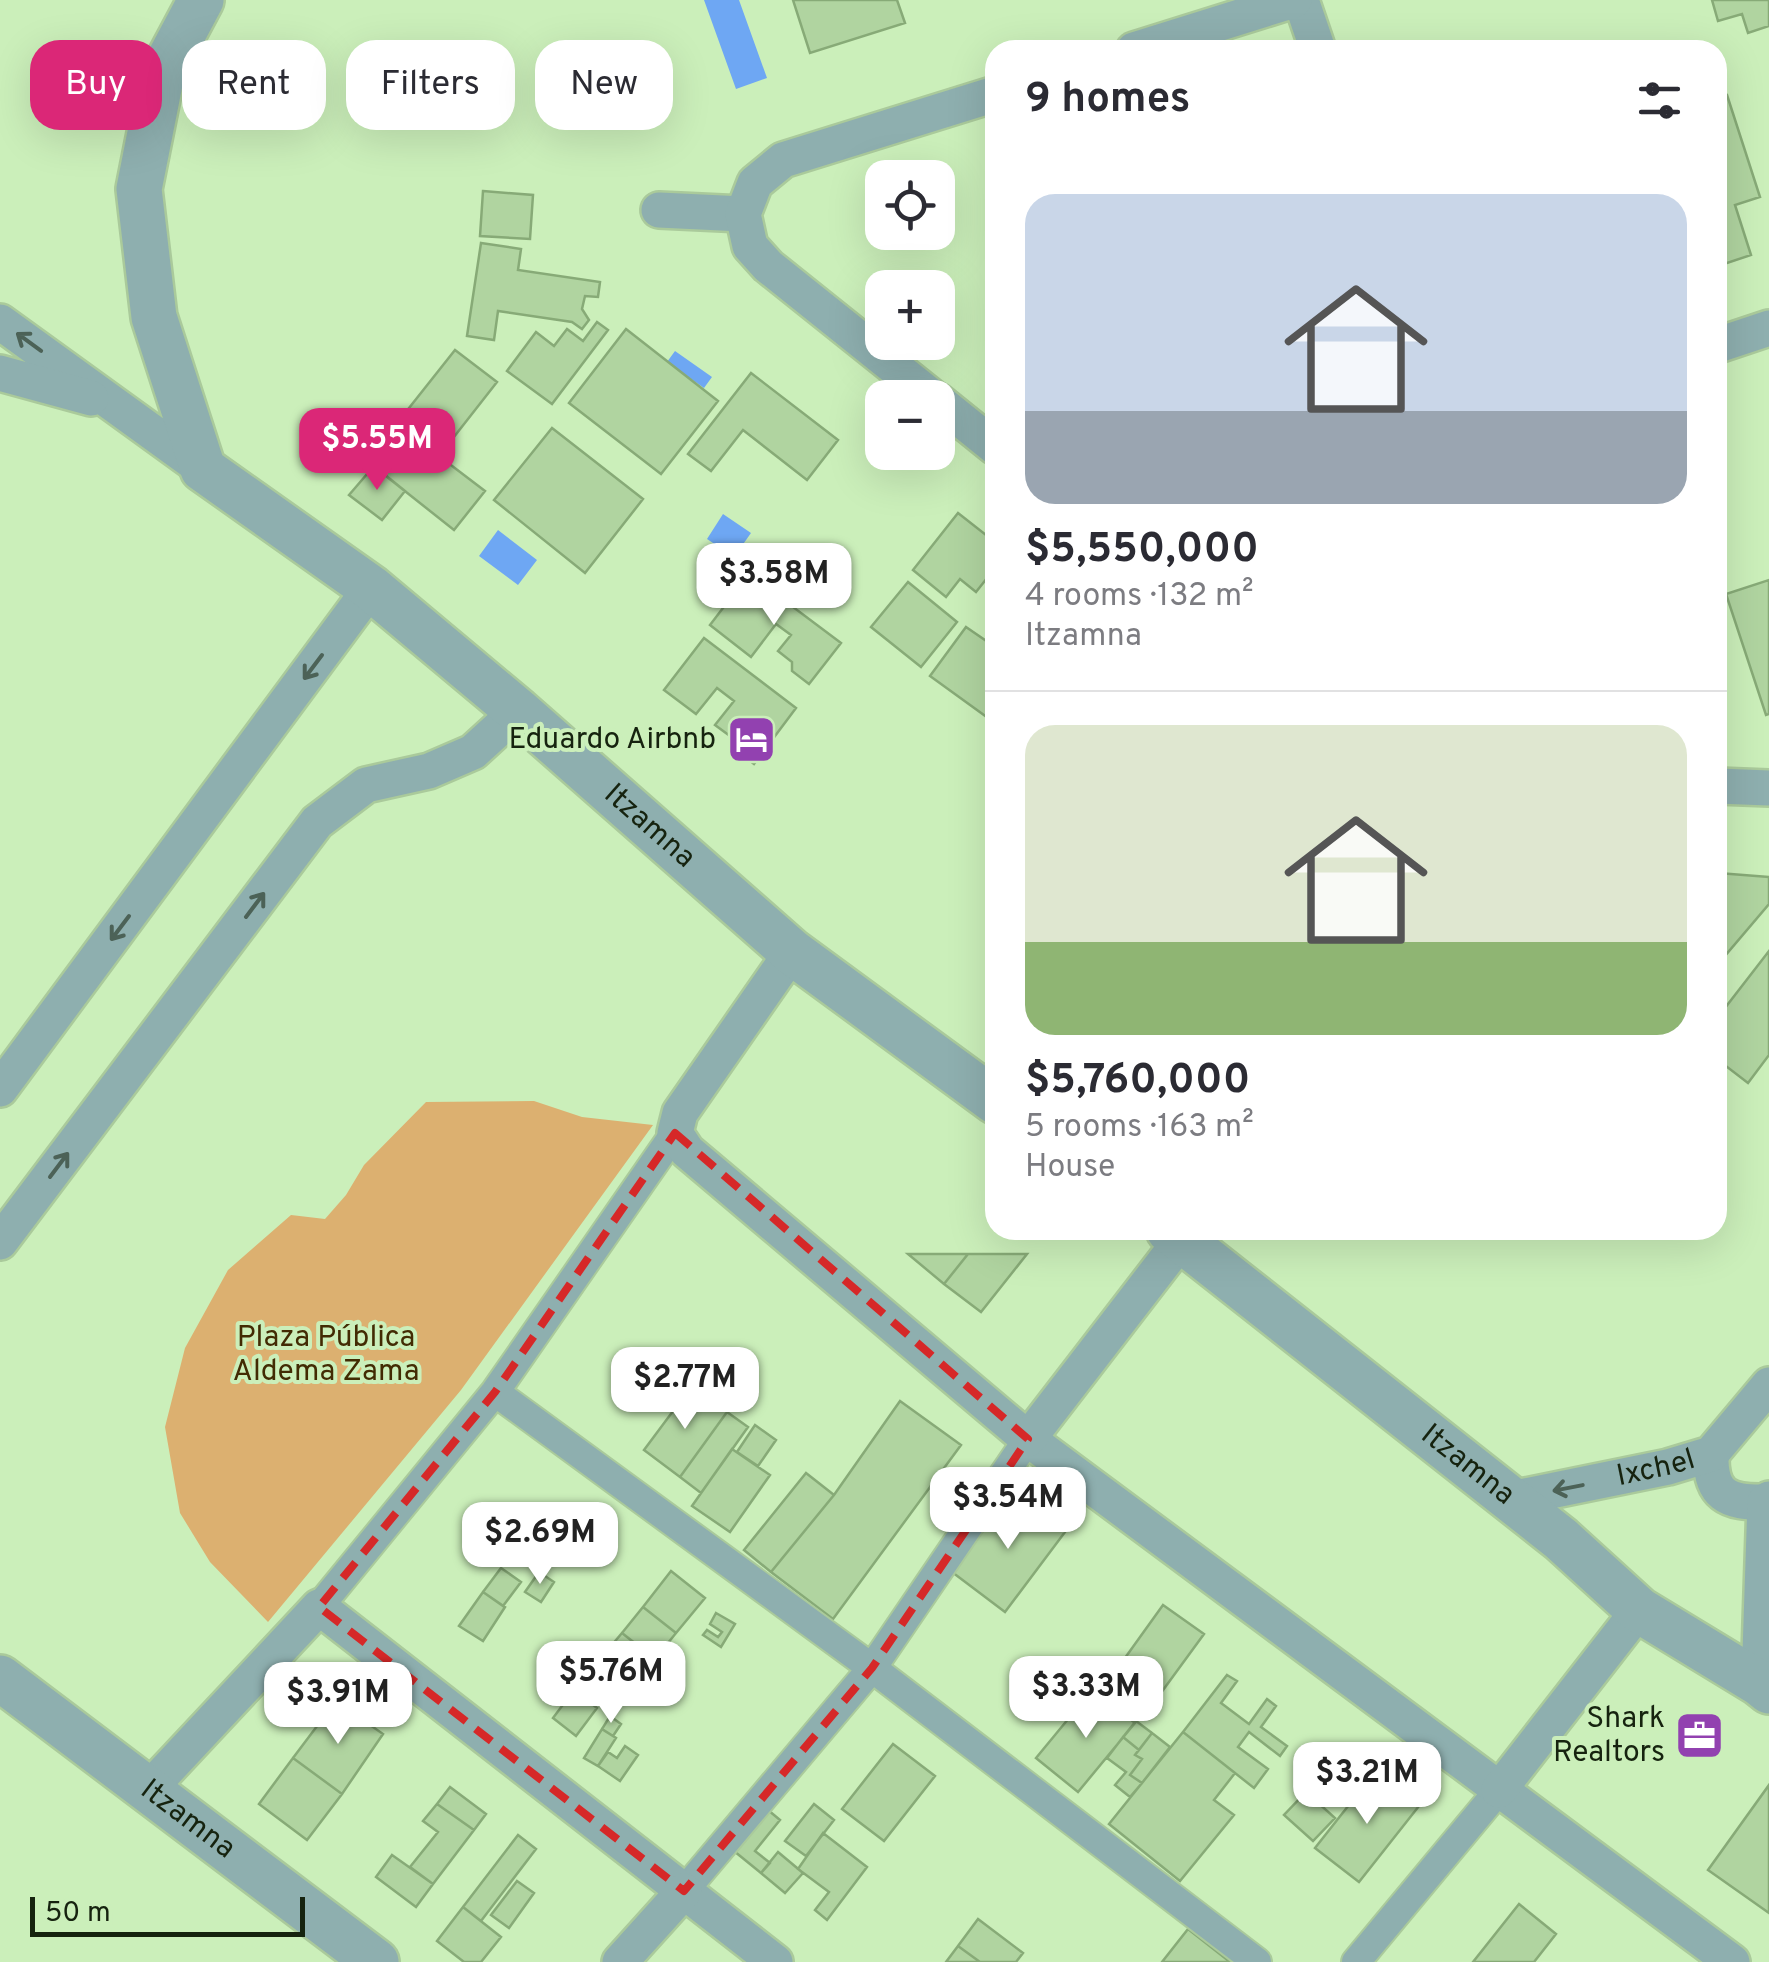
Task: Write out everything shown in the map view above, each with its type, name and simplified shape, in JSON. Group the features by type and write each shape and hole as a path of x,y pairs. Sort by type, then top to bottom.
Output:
{"street":[{"path":"201,0 162,73 140,189 154,317 203,469"},
{"path":"1167,40 1298,0 1314,40"},
{"path":"911,380 768,266 750,246 743,214 755,183 783,160 985,97"},
{"path":"658,210 743,214"},
{"name":"Itzamna","path":"0,322 371,588 518,711 792,952 985,1094"},
{"path":"1727,342 1769,328"},
{"path":"0,373 114,404"},
{"path":"955,415 985,439"},
{"path":"0,1089 371,588"},
{"path":"0,1242 318,822 366,785 429,772 472,752 518,711"},
{"path":"1727,786 1769,788"},
{"path":"148,1790 319,1607 495,1392 675,1133 680,1113 792,952"},
{"path":"675,1133 687,1152 1028,1440 1732,1962"},
{"path":"620,1962 872,1668 1028,1440 1175,1240"},
{"name":"Itzamna","path":"1189,1240 1561,1540 1640,1610 1764,1687"},
{"name":"Ixchel","path":"1511,1500 1653,1471 1711,1454 1769,1385"},
{"path":"495,1392 872,1668 1257,1962"},
{"path":"1711,1454 1710,1476 1725,1498 1742,1503 1767,1501 1764,1687"},
{"path":"319,1607 775,1962"},
{"path":"1356,1962 1499,1790 1640,1610"},
{"name":"Itzamna","path":"0,1678 376,1962"}],"highlighted area":[{"path":"675,1133 1028,1439 872,1668 684,1891 319,1607 495,1392"}],"green space":[{"name":"Plaza Pública Aldema Zama","path":"534,1101 582,1117 653,1125 461,1390 268,1622 210,1562 180,1513 165,1427 185,1348 228,1270 291,1215 325,1219 364,1165 426,1102"}],"water":[{"path":"704,0 739,0 767,78 736,89"},
{"path":"675,351 712,377 704,388 667,362"},
{"path":"723,514 751,533 734,557 707,539"},
{"path":"498,530 537,560 518,585 479,556"}],"building":[{"path":"793,0 897,0 905,23 810,53"},
{"path":"1712,0 1769,0 1769,26 1748,33 1742,14 1718,21"},
{"path":"1727,95 1760,197 1735,205 1751,255 1727,263"},
{"path":"483,191 533,195 530,239 480,236"},
{"path":"481,243 521,249 518,270 600,282 598,297 585,296 582,309 589,320 582,329 572,322 498,311 494,340 467,336"},
{"path":"597,322 608,330 552,404 507,371 536,332 554,346 567,329 583,341"},
{"path":"626,329 718,401 661,474 569,403"},
{"path":"455,350 497,382 439,456 485,491 454,530 367,461"},
{"path":"751,373 838,440 807,480 743,430 711,471 688,454"},
{"path":"552,428 643,499 585,573 494,500"},
{"path":"374,466 405,491 382,520 349,495"},
{"path":"958,513 985,534 985,581 976,592 960,579 946,597 913,570"},
{"path":"749,574 841,643 809,684 792,671 792,662 778,651 791,635 776,624 751,657 710,625"},
{"path":"1769,580 1769,714 1766,715 1727,594"},
{"path":"908,582 957,622 921,667 871,627"},
{"path":"966,627 985,640 985,716 930,676"},
{"path":"704,638 796,708 754,764 735,749 734,739 715,725 734,701 717,688 696,714 664,690"},
{"path":"1727,874 1769,877 1769,904 1727,953"},
{"path":"1769,951 1769,1055 1748,1083 1727,1067 1727,1005"},
{"path":"908,1254 968,1254 944,1284"},
{"path":"968,1254 1027,1254 981,1312 944,1284"},
{"path":"691,1387 727,1412 680,1477 644,1450"},
{"path":"900,1401 961,1445 833,1619 771,1572 834,1495"},
{"path":"727,1412 748,1427 701,1493 680,1477"},
{"path":"755,1425 776,1440 758,1466 737,1452"},
{"path":"732,1449 770,1475 730,1532 692,1506"},
{"path":"806,1473 834,1495 771,1572 744,1550"},
{"path":"1012,1492 1065,1532 1005,1612 952,1572"},
{"path":"501,1568 521,1582 503,1606 483,1592"},
{"path":"671,1571 705,1598 676,1633 643,1607"},
{"path":"539,1572 554,1582 541,1602 525,1592"},
{"path":"483,1592 505,1607 483,1641 459,1626"},
{"path":"1163,1605 1204,1634 1147,1712 1107,1683"},
{"path":"643,1607 676,1633 655,1659 622,1633"},
{"path":"716,1613 735,1624 721,1647 703,1635 707,1630 718,1637 722,1632 710,1624"},
{"path":"622,1633 655,1659 624,1699 604,1683 589,1702 574,1690"},
{"path":"658,1665 673,1676 661,1694 645,1683"},
{"path":"1227,1675 1237,1681 1221,1703 1249,1724 1267,1699 1276,1706 1261,1727 1287,1746 1280,1756 1249,1732 1238,1747 1268,1769 1254,1788 1183,1732"},
{"path":"1093,1689 1135,1723 1078,1792 1036,1758"},
{"path":"574,1690 597,1708 576,1736 553,1718"},
{"path":"336,1701 383,1734 342,1794 293,1758"},
{"path":"610,1716 621,1724 613,1736 602,1729"},
{"path":"1136,1721 1152,1733 1139,1750 1123,1737"},
{"path":"602,1729 616,1738 598,1766 584,1758"},
{"path":"1183,1732 1235,1773 1214,1800 1234,1815 1180,1881 1109,1824"},
{"path":"1152,1733 1170,1747 1142,1783 1130,1775 1142,1759 1135,1755"},
{"path":"1123,1737 1139,1750 1135,1755 1142,1759 1130,1775 1142,1783 1130,1797 1115,1785 1126,1772 1107,1758"},
{"path":"893,1744 935,1776 884,1841 842,1809"},
{"path":"625,1746 638,1755 620,1781 598,1766 608,1752 617,1758"},
{"path":"293,1758 342,1794 307,1840 259,1804"},
{"path":"1375,1772 1419,1806 1359,1882 1315,1848"},
{"path":"1769,1785 1769,1913 1708,1870"},
{"path":"450,1787 486,1814 474,1830 437,1804"},
{"path":"1306,1792 1335,1818 1313,1841 1284,1815"},
{"path":"437,1804 474,1830 433,1884 410,1867 438,1832 423,1821"},
{"path":"814,1804 834,1820 806,1856 785,1841"},
{"path":"768,1810 780,1820 755,1851 770,1863 761,1873 734,1851"},
{"path":"823,1833 867,1867 827,1920 815,1910 829,1892 798,1869"},
{"path":"518,1835 536,1849 481,1921 463,1907"},
{"path":"778,1852 803,1873 785,1893 761,1873"},
{"path":"392,1855 433,1884 416,1907 376,1877"},
{"path":"517,1881 534,1893 509,1928 491,1915"},
{"path":"1519,1904 1556,1934 1534,1962 1473,1962"},
{"path":"463,1907 501,1937 481,1962 464,1962 437,1941"},
{"path":"978,1919 1023,1953 1016,1962 980,1962 958,1946"},
{"path":"1188,1929 1230,1962 1162,1962"},
{"path":"958,1946 980,1962 946,1962"}],"place":[{"name":"Eduardo Airbnb","path":"751,740"},
{"name":"Shark Realtors","path":"1700,1736"}]}
